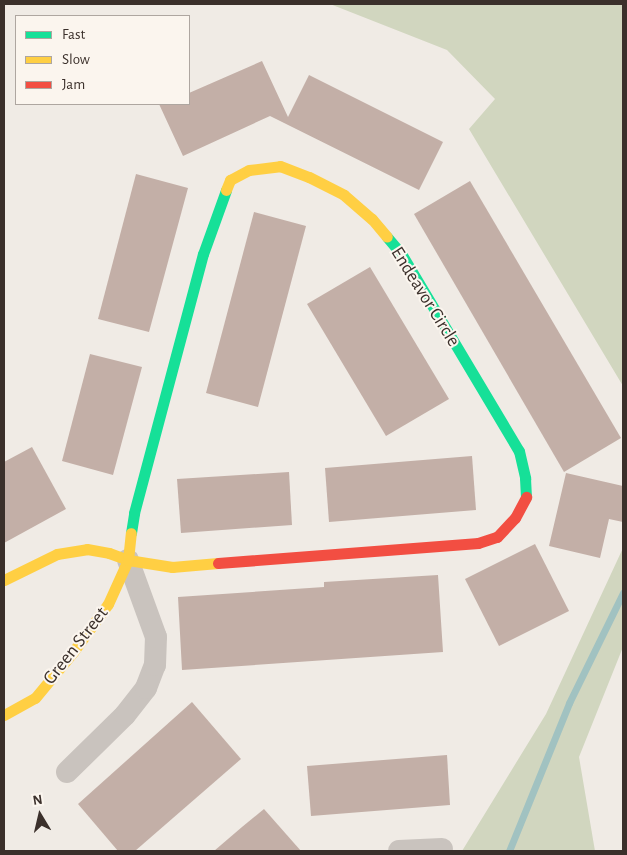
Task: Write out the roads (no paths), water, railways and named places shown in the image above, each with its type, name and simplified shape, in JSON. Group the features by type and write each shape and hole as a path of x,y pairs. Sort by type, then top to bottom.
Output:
{"street":[{"name":"Endeavor Circle","path":"280,166 344,195 372,219 402,255 519,451 526,478 526,500 518,512 496,536 478,543 172,567 128,560 134,513 200,263 230,180 249,170 280,166"},
{"path":"4,580 57,554 87,549 109,553 128,560 156,637 155,665 146,688 125,715 67,772"},
{"name":"Green Street","path":"4,715 35,698 73,652 108,604 128,560"},
{"path":"399,851 442,849"}],"waterway":[{"path":"509,851 569,703 623,593"}]}
